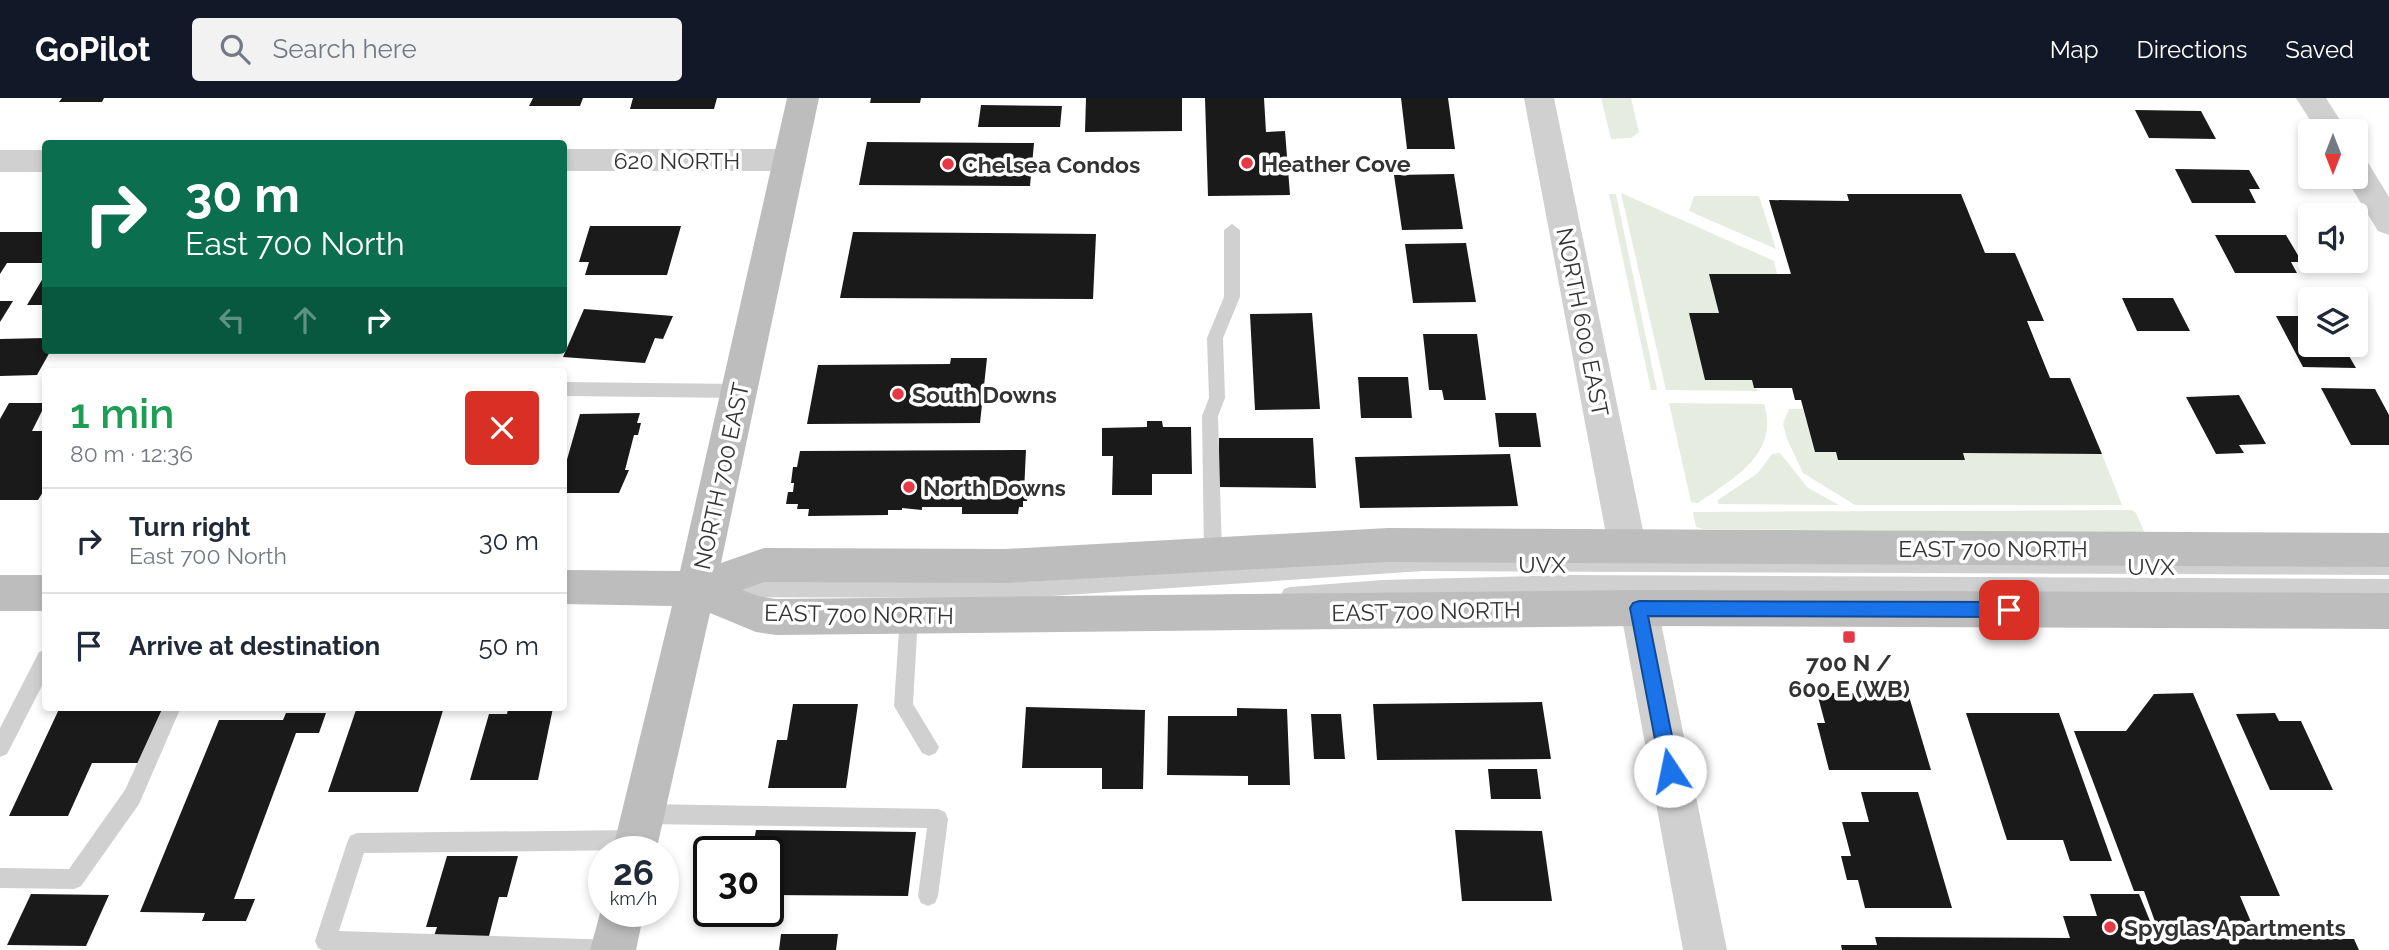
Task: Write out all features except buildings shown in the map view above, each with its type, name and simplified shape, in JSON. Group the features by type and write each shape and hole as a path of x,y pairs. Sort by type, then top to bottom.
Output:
{"main road":[{"name":"NORTH 700 EAST","path":"638,835 696,589 803,98"},
{"name":"EAST 700 NORTH","path":"696,589 764,565 1005,566 1388,545 2389,550"},
{"path":"567,587 696,589"},
{"name":"EAST 700 NORTH","path":"696,589 756,614 776,617 1639,608 2389,611"},
{"path":"0,593 42,593"},
{"path":"613,950 618,927"}],"street":[{"name":"NORTH 600 EAST","path":"1539,98 1627,545"},
{"path":"2311,98 2324,119"},
{"name":"620 NORTH","path":"567,160 790,160"},
{"path":"0,161 42,161"},
{"path":"2368,189 2389,223"},
{"path":"1639,608 1705,950"}],"lane":[{"path":"1213,554 1210,416 1217,398 1215,338 1232,297 1232,230"},
{"path":"567,389 739,391"},
{"name":"UVX","path":"696,589 1036,589 1122,585 1346,565 1423,563 2389,567"},
{"name":"UVX","path":"1133,614 1245,600 1369,589 1570,583 2389,587"},
{"path":"909,616 903,706 929,747"},
{"path":"0,748 42,665"},
{"path":"0,878 74,879 132,797 170,711"},
{"path":"613,950 326,941 357,843 638,835 938,819 928,896"}],"shaded area":[{"path":"1601,98 1631,98 1639,132 1631,138 1611,139"},
{"path":"1621,193 1774,261 1777,274 1719,313 1689,313 1705,380 1752,380 1754,388 1760,391 1666,390"},
{"path":"1609,194 1616,194 1657,390 1651,390"},
{"path":"1694,196 1759,196 1776,249 1689,211"},
{"path":"1669,403 1764,404 1767,422 1759,451 1738,474 1698,503 1691,502"},
{"path":"1789,409 1803,409 1815,452 1836,452 1838,460 1965,460 1963,453 2102,454 2122,505 1855,505 1803,473 1783,424"},
{"path":"1780,453 1808,488 1839,505 1718,504 1718,500 1758,473 1772,454"},
{"path":"2132,510 2145,533 1703,529 1696,527 1693,512"}],"place":[{"name":"Heather Cove","path":"1247,163"},
{"name":"Chelsea Condos","path":"948,164"},
{"name":"South Downs","path":"898,394"},
{"name":"North Downs","path":"909,487"},
{"name":"700 N / 600 E (WB)","path":"1849,637"},
{"name":"Spyglas Apartments","path":"2110,927"}],"route":[{"path":"1670,771 1639,608 2009,610"}]}
